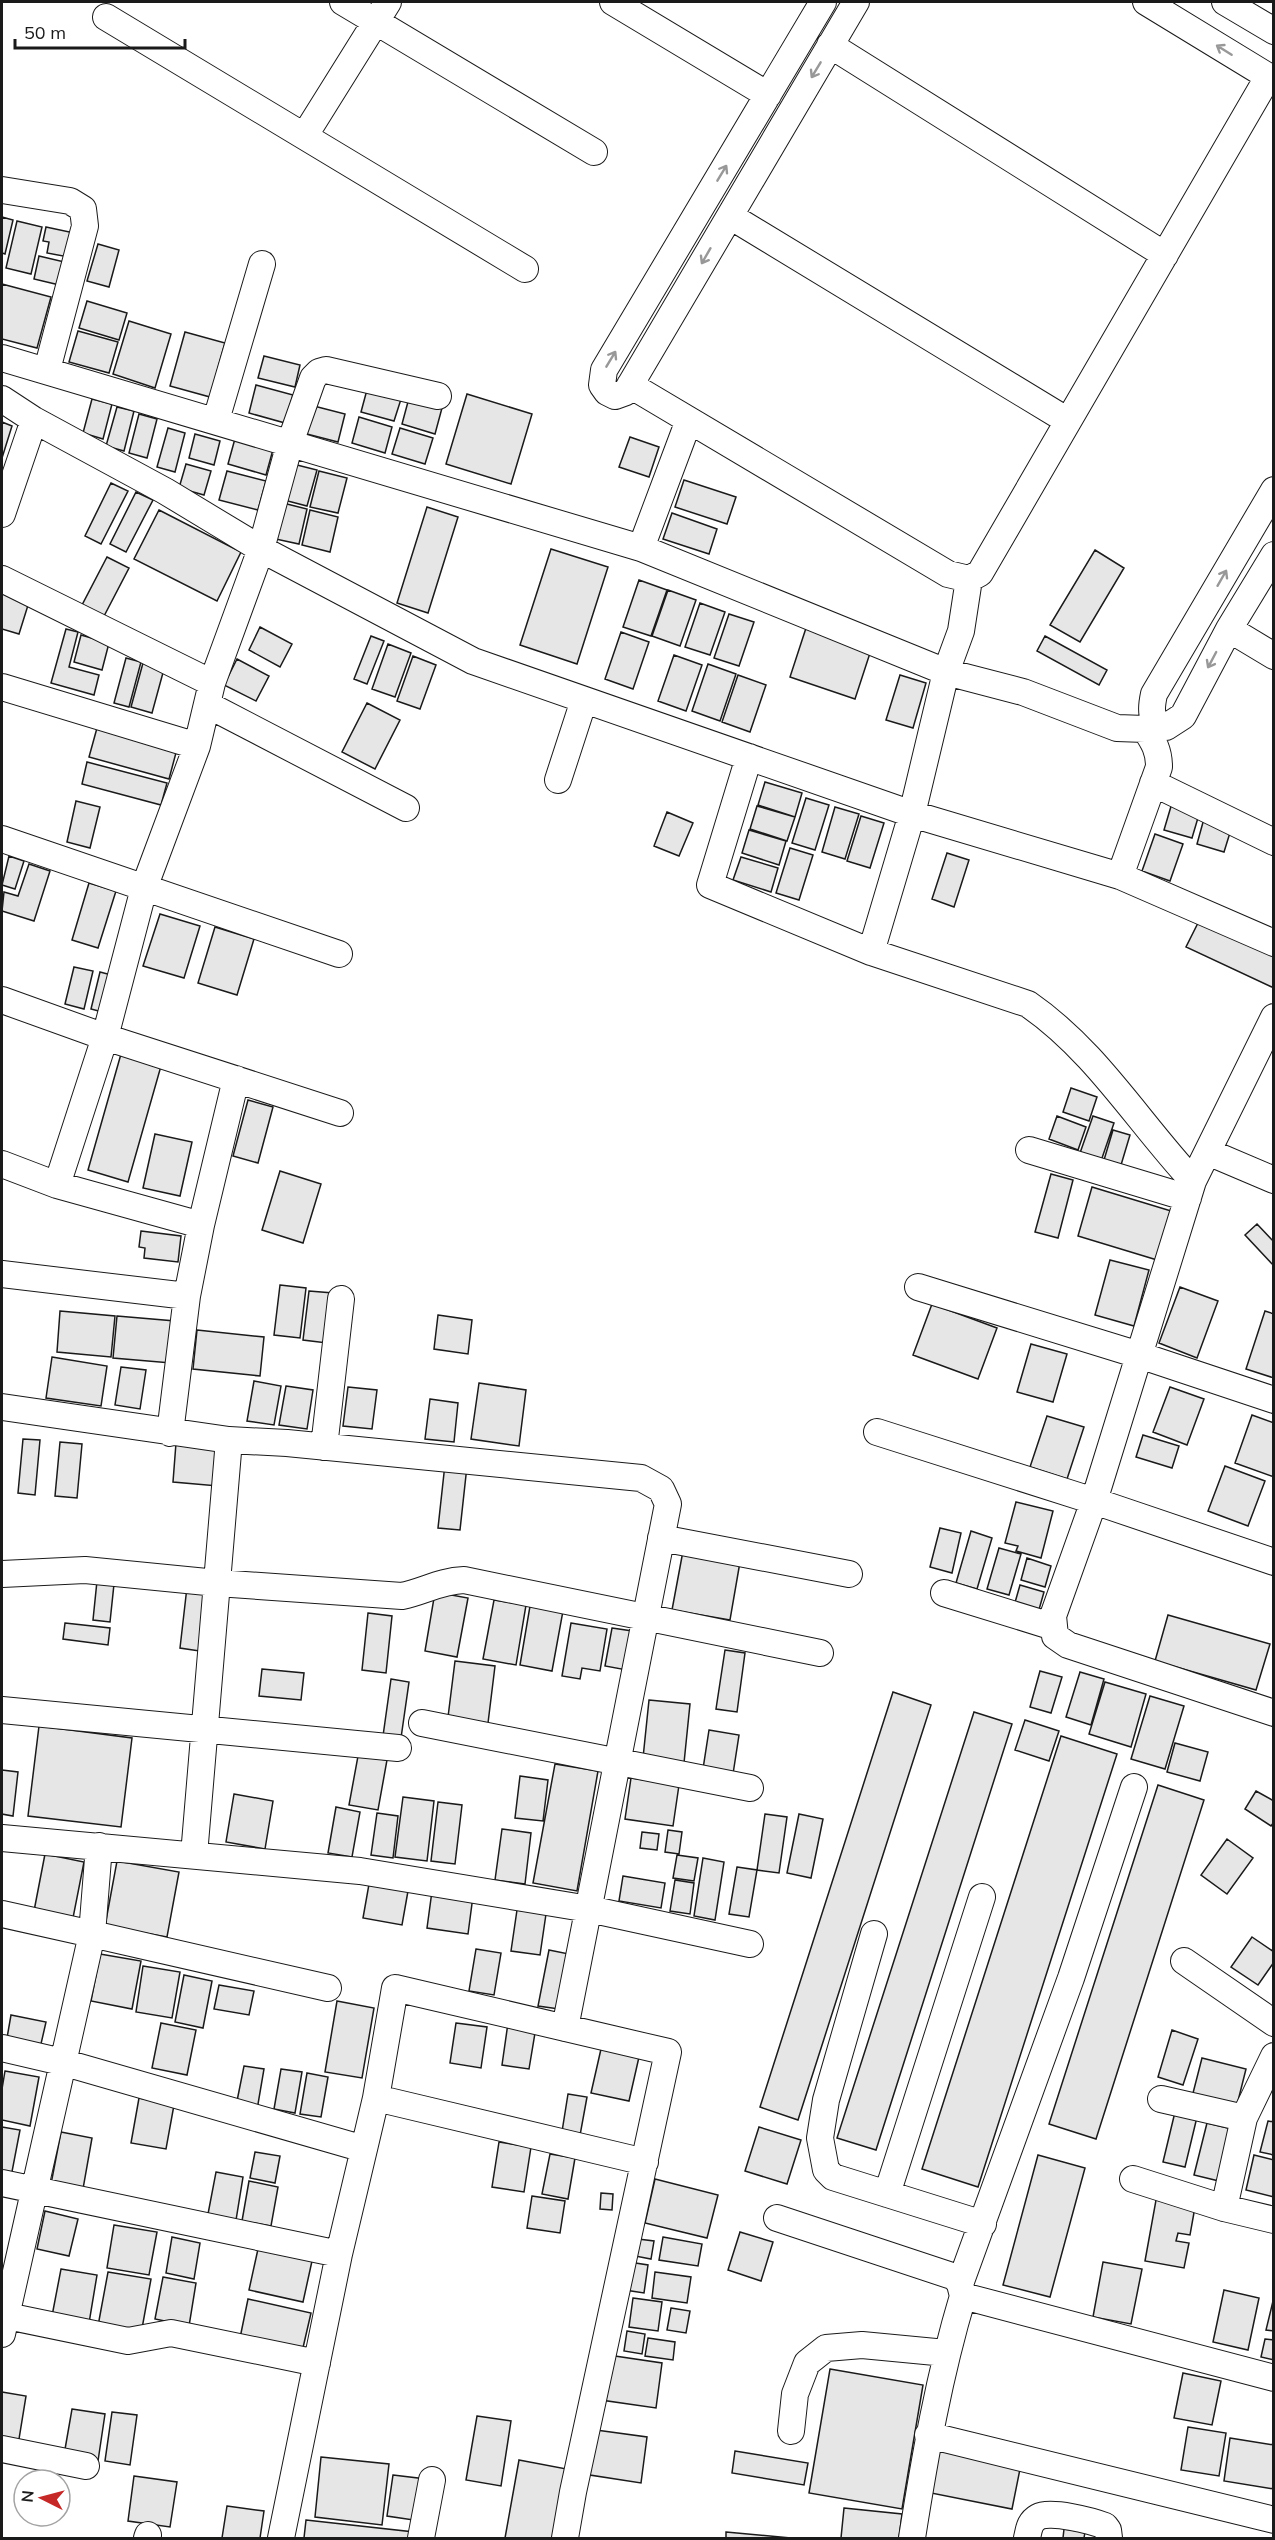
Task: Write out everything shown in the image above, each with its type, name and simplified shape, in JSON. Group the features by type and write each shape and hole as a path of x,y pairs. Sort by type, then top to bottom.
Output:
{"street":[{"path":"343,2 382,11 594,152"},
{"path":"614,2 768,95"},
{"path":"824,2 604,370 602,385 607,392 615,396 626,392 856,2"},
{"path":"630,385 948,574 969,579 980,573 1165,255 1271,79 1146,2"},
{"path":"1225,2 1274,31"},
{"path":"305,135 382,11"},
{"path":"106,17 525,269"},
{"path":"830,45 1165,255"},
{"path":"2,190 70,201 83,209 85,226 47,370"},
{"path":"730,216 1068,422"},
{"path":"216,420 262,264"},
{"path":"2,358 641,548 946,672 1023,692 1117,728 1166,726 1183,716 1229,629 1274,555"},
{"path":"57,1185 105,1037 144,888 197,746 210,694 261,549 290,443 314,378 319,372 326,370 438,396"},
{"path":"2,399 34,420 165,491 261,549 473,661 912,814 1120,876 1274,943"},
{"path":"2,514 34,420"},
{"path":"641,548 689,420"},
{"path":"1120,876 1159,767 1159,755 1151,726 1153,718 1151,705 1154,694 1274,490"},
{"path":"2,579 210,694 406,808"},
{"path":"871,952 912,814 946,672 961,631 969,579"},
{"path":"1229,629 1274,656"},
{"path":"2,687 197,746"},
{"path":"558,780 584,700"},
{"path":"749,757 710,885 871,952 1028,1004 1051,1020 1088,1055 1191,1190"},
{"path":"1153,783 1274,842"},
{"path":"2,839 339,954"},
{"path":"2,1000 105,1037 340,1113"},
{"path":"1274,1017 1266,1052 1208,1152 1191,1190 1095,1501 1053,1616 1055,1636 1068,1645 1274,1713"},
{"path":"170,1434 187,1296 201,1225 236,1079"},
{"path":"1029,1150 1191,1190"},
{"path":"1208,1152 1274,1180"},
{"path":"2,1164 57,1185 201,1225"},
{"path":"2,1274 187,1296"},
{"path":"918,1287 1139,1354 1274,1400"},
{"path":"324,1447 341,1299"},
{"path":"2,1407 170,1434 641,1478 661,1489 668,1504 565,2028"},
{"path":"877,1432 1095,1501 1274,1562"},
{"path":"194,1855 229,1440"},
{"path":"661,1538 849,1574"},
{"path":"2,1574 85,1570 217,1583 402,1596 421,1592 434,1584 464,1580 820,1653"},
{"path":"944,1593 1054,1627"},
{"path":"2,1710 398,1748"},
{"path":"422,1723 750,1788"},
{"path":"912,2538 928,2435 962,2290 983,2224 1071,1978 1134,1787"},
{"path":"2,1838 360,1871 589,1909 750,1944"},
{"path":"99,1846 92,1934 3,2322 128,2340 171,2333 317,2363"},
{"path":"887,2194 982,1897"},
{"path":"2,1914 328,1988"},
{"path":"874,1934 826,2100 820,2138 826,2170 833,2177 983,2224"},
{"path":"1184,1961 1274,2023"},
{"path":"281,2538 339,2254 376,2098 395,1988 668,2052 565,2538"},
{"path":"2,2048 62,2062 364,2149"},
{"path":"1224,2208 1244,2118 1274,2056"},
{"path":"376,2098 645,2162"},
{"path":"1161,2098 1244,2118"},
{"path":"1133,2179 1224,2208 1274,2220"},
{"path":"2,2183 339,2254"},
{"path":"777,2218 955,2277 962,2290 1274,2378"},
{"path":"791,2431 795,2394 807,2363 826,2348 862,2345 946,2353"},
{"path":"928,2435 1274,2520"},
{"path":"2,2449 86,2466"},
{"path":"421,2538 432,2480"},
{"path":"1027,2538 1030,2525 1034,2520 1040,2516 1054,2515 1105,2526 1109,2538"}],"building":[{"path":"2,217 13,220 5,254 2,253"},
{"path":"17,221 42,227 31,274 6,268"},
{"path":"46,227 79,234 74,258 47,253 49,242 43,241"},
{"path":"98,244 119,250 109,287 87,281"},
{"path":"39,256 73,264 68,287 34,279"},
{"path":"2,284 51,297 37,348 2,339"},
{"path":"87,301 127,313 119,340 79,328"},
{"path":"129,321 171,334 155,388 113,374"},
{"path":"78,331 118,342 109,373 69,362"},
{"path":"185,332 225,343 210,397 170,386"},
{"path":"264,356 300,365 295,387 258,378"},
{"path":"256,385 293,395 285,423 249,413"},
{"path":"368,386 402,396 394,421 361,412"},
{"path":"467,394 532,414 511,484 446,464"},
{"path":"409,398 442,408 435,434 402,424"},
{"path":"92,399 112,404 103,439 83,433"},
{"path":"310,405 345,414 338,442 303,433"},
{"path":"117,407 134,411 124,451 106,446"},
{"path":"139,414 157,419 147,458 129,453"},
{"path":"359,417 392,427 385,453 352,443"},
{"path":"2,422 12,426 2,458"},
{"path":"168,428 185,433 175,472 157,467"},
{"path":"400,428 433,438 425,464 392,454"},
{"path":"195,434 220,441 214,465 189,458"},
{"path":"236,435 274,446 266,475 228,464"},
{"path":"630,437 659,447 649,477 619,467"},
{"path":"289,463 317,470 307,506 280,499"},
{"path":"186,464 211,471 204,495 179,488"},
{"path":"227,471 266,481 258,510 219,500"},
{"path":"319,471 347,478 338,513 310,507"},
{"path":"684,480 736,497 727,524 675,507"},
{"path":"111,483 128,491 101,544 85,536"},
{"path":"136,492 153,500 126,552 110,544"},
{"path":"279,502 307,509 299,544 271,538"},
{"path":"427,507 458,517 428,613 397,603"},
{"path":"159,510 241,552 217,601 134,559"},
{"path":"310,510 338,517 330,552 302,545"},
{"path":"672,513 717,529 709,554 663,539"},
{"path":"551,549 608,567 577,664 520,645"},
{"path":"1095,550 1124,568 1080,642 1050,625"},
{"path":"107,557 129,568 103,618 81,607"},
{"path":"639,580 667,590 651,636 623,627"},
{"path":"668,590 696,600 680,646 652,636"},
{"path":"2,593 29,602 19,634 2,629"},
{"path":"700,603 725,612 710,655 685,647"},
{"path":"729,614 754,622 739,666 714,658"},
{"path":"807,625 872,647 855,699 790,677"},
{"path":"260,627 292,644 280,667 249,650"},
{"path":"66,629 78,632 69,667 99,675 94,695 51,683"},
{"path":"621,632 649,642 633,689 605,679"},
{"path":"81,635 109,643 102,670 74,662"},
{"path":"371,636 384,641 367,684 354,679"},
{"path":"1045,636 1107,670 1099,685 1037,651"},
{"path":"388,644 411,653 395,697 372,689"},
{"path":"674,655 702,665 686,711 658,701"},
{"path":"413,656 436,665 420,709 397,701"},
{"path":"126,658 141,662 129,707 114,703"},
{"path":"237,659 269,676 256,701 224,685"},
{"path":"143,663 164,669 152,713 131,707"},
{"path":"708,664 736,674 720,721 692,711"},
{"path":"738,675 766,685 750,732 722,722"},
{"path":"900,675 926,683 913,728 886,720"},
{"path":"367,703 400,720 375,769 342,752"},
{"path":"97,728 177,749 169,779 89,757"},
{"path":"87,762 167,783 161,805 82,784"},
{"path":"765,782 802,793 795,817 758,805"},
{"path":"806,798 829,805 815,850 792,843"},
{"path":"76,801 100,807 90,848 67,842"},
{"path":"1172,803 1200,811 1192,838 1164,830"},
{"path":"757,806 795,817 787,841 750,829"},
{"path":"835,807 859,814 845,859 822,852"},
{"path":"667,812 693,823 679,856 654,846"},
{"path":"1205,815 1233,823 1224,852 1197,844"},
{"path":"861,816 884,823 870,868 847,861"},
{"path":"749,830 786,841 779,865 742,853"},
{"path":"1155,834 1183,844 1170,881 1142,871"},
{"path":"790,848 813,855 799,900 776,893"},
{"path":"947,853 969,860 954,907 932,899"},
{"path":"9,856 24,861 15,889 2,885"},
{"path":"741,857 778,868 771,892 733,880"},
{"path":"29,864 50,871 34,921 2,911 4,892 18,896"},
{"path":"89,883 116,891 98,948 72,940"},
{"path":"160,914 200,926 184,978 143,966"},
{"path":"1199,921 1274,956 1274,988 1186,947"},
{"path":"215,927 254,939 237,995 198,983"},
{"path":"74,967 93,971 84,1009 65,1004"},
{"path":"100,972 119,977 110,1014 91,1009"},
{"path":"121,1054 161,1066 128,1182 88,1170"},
{"path":"1071,1088 1097,1097 1089,1121 1063,1112"},
{"path":"248,1100 273,1107 258,1163 233,1156"},
{"path":"1057,1116 1086,1127 1078,1150 1049,1139"},
{"path":"1093,1116 1114,1123 1101,1161 1080,1153"},
{"path":"1113,1130 1130,1135 1121,1165 1104,1160"},
{"path":"155,1134 192,1142 180,1196 143,1188"},
{"path":"280,1171 321,1184 303,1243 262,1230"},
{"path":"1051,1174 1073,1180 1058,1238 1035,1232"},
{"path":"1092,1187 1181,1214 1167,1263 1078,1236"},
{"path":"1257,1224 1274,1242 1274,1266 1245,1235"},
{"path":"141,1231 181,1236 178,1262 144,1258 145,1248 139,1247"},
{"path":"1110,1260 1149,1270 1134,1326 1095,1315"},
{"path":"280,1285 306,1288 300,1338 274,1335"},
{"path":"1180,1287 1218,1301 1197,1358 1159,1343"},
{"path":"309,1291 333,1293 327,1343 303,1340"},
{"path":"932,1304 997,1328 978,1379 913,1355"},
{"path":"60,1311 115,1316 111,1357 57,1352"},
{"path":"1265,1311 1274,1314 1274,1378 1246,1369"},
{"path":"438,1315 472,1320 468,1354 434,1349"},
{"path":"117,1316 175,1321 171,1363 113,1358"},
{"path":"197,1330 264,1337 260,1376 193,1369"},
{"path":"1031,1344 1067,1354 1053,1402 1017,1392"},
{"path":"52,1357 107,1366 101,1406 46,1398"},
{"path":"121,1367 146,1370 140,1409 115,1405"},
{"path":"254,1381 281,1386 274,1425 247,1421"},
{"path":"479,1383 526,1390 519,1446 471,1439"},
{"path":"286,1386 313,1390 307,1429 279,1425"},
{"path":"348,1387 377,1390 372,1429 343,1426"},
{"path":"1170,1387 1204,1399 1187,1445 1153,1432"},
{"path":"430,1399 458,1403 454,1442 425,1439"},
{"path":"1252,1415 1274,1423 1274,1477 1235,1463"},
{"path":"1047,1416 1084,1427 1067,1479 1030,1467"},
{"path":"1143,1435 1179,1446 1172,1468 1136,1457"},
{"path":"23,1439 40,1440 35,1495 18,1493"},
{"path":"60,1442 82,1444 77,1498 55,1496"},
{"path":"176,1443 221,1448 218,1486 173,1482"},
{"path":"445,1464 467,1466 460,1530 438,1528"},
{"path":"1225,1466 1265,1481 1248,1526 1208,1511"},
{"path":"1016,1502 1053,1511 1041,1558 1016,1551 1018,1546 1005,1543"},
{"path":"940,1528 961,1533 952,1573 930,1567"},
{"path":"971,1531 992,1538 977,1589 956,1583"},
{"path":"999,1548 1021,1554 1009,1595 987,1589"},
{"path":"683,1551 740,1562 730,1620 672,1610"},
{"path":"1027,1558 1051,1566 1045,1587 1021,1580"},
{"path":"97,1581 114,1584 110,1622 93,1620"},
{"path":"1020,1585 1044,1592 1038,1613 1014,1606"},
{"path":"187,1587 213,1590 206,1652 180,1648"},
{"path":"435,1592 468,1598 457,1657 425,1651"},
{"path":"494,1600 526,1605 516,1665 483,1659"},
{"path":"530,1606 563,1611 552,1671 520,1665"},
{"path":"368,1613 392,1616 386,1673 362,1670"},
{"path":"1168,1615 1270,1644 1256,1690 1155,1661"},
{"path":"65,1623 110,1628 108,1645 63,1639"},
{"path":"571,1623 607,1629 600,1671 582,1668 580,1679 562,1676"},
{"path":"612,1628 639,1632 632,1671 605,1666"},
{"path":"725,1650 745,1653 737,1712 716,1709"},
{"path":"455,1661 495,1666 488,1723 448,1717"},
{"path":"262,1669 304,1673 301,1700 259,1696"},
{"path":"1040,1671 1062,1677 1051,1713 1030,1707"},
{"path":"1080,1672 1104,1679 1091,1725 1066,1717"},
{"path":"391,1679 409,1682 401,1738 383,1736"},
{"path":"1105,1682 1146,1694 1131,1747 1089,1734"},
{"path":"893,1692 931,1705 798,2120 760,2107"},
{"path":"1150,1696 1184,1706 1165,1769 1131,1759"},
{"path":"649,1700 690,1704 684,1763 643,1758"},
{"path":"974,1712 1012,1724 876,2150 837,2138"},
{"path":"1025,1720 1059,1731 1049,1761 1015,1750"},
{"path":"39,1726 132,1738 121,1827 28,1816"},
{"path":"709,1730 739,1735 733,1774 703,1769"},
{"path":"1061,1736 1117,1754 978,2187 922,2169"},
{"path":"1175,1743 1208,1752 1200,1781 1167,1772"},
{"path":"358,1756 387,1760 378,1810 349,1805"},
{"path":"555,1764 598,1771 577,1891 533,1883"},
{"path":"2,1770 18,1772 13,1816 2,1814"},
{"path":"520,1776 548,1780 543,1821 515,1818"},
{"path":"631,1778 679,1785 673,1826 625,1819"},
{"path":"1158,1785 1204,1800 1096,2139 1049,2124"},
{"path":"1256,1791 1274,1801 1274,1822 1271,1826 1245,1809"},
{"path":"234,1794 273,1801 265,1849 226,1842"},
{"path":"403,1797 434,1801 427,1861 395,1857"},
{"path":"438,1802 462,1805 455,1864 431,1861"},
{"path":"336,1807 360,1812 352,1857 328,1853"},
{"path":"377,1813 398,1816 393,1858 371,1855"},
{"path":"765,1814 787,1817 779,1873 757,1870"},
{"path":"799,1814 823,1819 811,1878 787,1873"},
{"path":"502,1829 531,1833 525,1884 495,1880"},
{"path":"668,1830 682,1832 679,1854 665,1852"},
{"path":"642,1832 659,1834 657,1850 640,1848"},
{"path":"1227,1839 1253,1858 1227,1894 1201,1875"},
{"path":"45,1854 84,1862 73,1918 34,1911"},
{"path":"677,1855 698,1858 694,1881 673,1878"},
{"path":"703,1858 724,1862 715,1920 694,1916"},
{"path":"117,1861 179,1872 167,1937 105,1926"},
{"path":"737,1867 757,1870 749,1917 729,1914"},
{"path":"623,1876 665,1883 661,1908 619,1901"},
{"path":"675,1880 694,1883 690,1914 670,1911"},
{"path":"369,1884 408,1891 402,1925 363,1918"},
{"path":"432,1891 473,1896 468,1934 427,1928"},
{"path":"517,1910 546,1914 540,1955 511,1951"},
{"path":"1252,1937 1274,1952 1274,1962 1258,1985 1231,1967"},
{"path":"476,1949 501,1953 494,1995 469,1991"},
{"path":"549,1950 569,1954 559,2009 538,2006"},
{"path":"100,1954 141,1961 132,2009 91,2001"},
{"path":"143,1966 180,1972 172,2018 136,2012"},
{"path":"184,1975 212,1981 203,2028 175,2022"},
{"path":"219,1985 254,1991 249,2015 214,2009"},
{"path":"337,2001 374,2008 362,2078 325,2072"},
{"path":"11,2015 46,2022 41,2044 7,2038"},
{"path":"161,2023 196,2030 187,2075 152,2068"},
{"path":"456,2023 487,2027 481,2068 450,2063"},
{"path":"508,2023 536,2027 529,2069 502,2065"},
{"path":"1172,2030 1198,2039 1183,2085 1158,2077"},
{"path":"601,2049 639,2057 629,2101 591,2093"},
{"path":"1202,2058 1246,2069 1236,2109 1192,2097"},
{"path":"244,2066 264,2069 257,2110 236,2106"},
{"path":"281,2069 302,2072 295,2113 274,2109"},
{"path":"5,2071 39,2077 30,2126 2,2120 2,2089"},
{"path":"307,2073 328,2077 321,2117 300,2114"},
{"path":"568,2094 587,2097 579,2141 561,2138"},
{"path":"139,2098 174,2105 166,2149 131,2143"},
{"path":"1175,2112 1197,2117 1185,2167 1163,2162"},
{"path":"1268,2121 1274,2122 1274,2155 1260,2152"},
{"path":"1207,2123 1232,2129 1219,2181 1194,2175"},
{"path":"2,2127 20,2130 11,2177 2,2176"},
{"path":"759,2127 801,2140 787,2184 745,2171"},
{"path":"61,2132 92,2138 83,2189 51,2184"},
{"path":"499,2142 531,2147 524,2192 492,2187"},
{"path":"255,2152 280,2156 275,2183 250,2178"},
{"path":"550,2154 575,2158 568,2199 542,2194"},
{"path":"1038,2155 1085,2168 1050,2297 1003,2285"},
{"path":"1254,2155 1274,2160 1274,2197 1246,2190"},
{"path":"216,2172 243,2177 236,2220 208,2214"},
{"path":"655,2179 718,2195 707,2238 645,2223"},
{"path":"249,2181 278,2187 271,2226 242,2221"},
{"path":"601,2193 613,2194 612,2210 600,2209"},
{"path":"532,2196 565,2201 560,2233 527,2228"},
{"path":"1156,2200 1195,2207 1190,2235 1178,2233 1176,2241 1189,2243 1184,2268 1145,2261"},
{"path":"45,2211 78,2219 69,2256 37,2249"},
{"path":"114,2225 157,2232 149,2275 107,2268"},
{"path":"740,2232 773,2242 761,2281 728,2270"},
{"path":"172,2237 200,2243 194,2279 166,2273"},
{"path":"663,2237 702,2244 698,2266 659,2260"},
{"path":"638,2239 654,2241 651,2259 635,2256"},
{"path":"258,2249 312,2261 303,2302 249,2290"},
{"path":"629,2262 648,2265 644,2293 625,2290"},
{"path":"1103,2262 1142,2269 1131,2324 1093,2317"},
{"path":"61,2269 97,2275 89,2323 52,2316"},
{"path":"108,2272 151,2279 141,2334 98,2326"},
{"path":"655,2272 691,2277 687,2303 652,2298"},
{"path":"163,2277 196,2283 189,2326 155,2319"},
{"path":"1224,2290 1259,2298 1248,2350 1213,2342"},
{"path":"1274,2297 1274,2331 1266,2330"},
{"path":"633,2298 662,2302 658,2331 629,2327"},
{"path":"248,2299 311,2313 302,2352 240,2338"},
{"path":"671,2308 690,2311 686,2333 667,2330"},
{"path":"627,2331 645,2334 642,2354 624,2351"},
{"path":"648,2338 675,2342 673,2360 645,2356"},
{"path":"1265,2339 1274,2340 1274,2360 1261,2357"},
{"path":"608,2355 662,2363 656,2408 601,2400"},
{"path":"830,2369 923,2385 902,2509 809,2493"},
{"path":"1183,2373 1221,2381 1212,2425 1174,2418"},
{"path":"2,2392 26,2396 18,2445 2,2442"},
{"path":"72,2409 105,2414 98,2461 64,2455"},
{"path":"112,2412 137,2415 130,2465 105,2461"},
{"path":"477,2416 511,2421 501,2486 466,2480"},
{"path":"1188,2427 1226,2433 1219,2476 1181,2470"},
{"path":"596,2430 647,2437 641,2483 590,2475"},
{"path":"1230,2438 1274,2445 1274,2489 1224,2481"},
{"path":"940,2448 1021,2464 1012,2509 931,2493"},
{"path":"735,2451 808,2463 804,2485 732,2473"},
{"path":"321,2457 389,2464 382,2525 315,2517"},
{"path":"519,2460 572,2470 559,2538 505,2538"},
{"path":"393,2475 426,2479 420,2521 387,2516"},
{"path":"134,2476 177,2482 170,2527 128,2521"},
{"path":"227,2506 264,2511 260,2538 222,2538"},
{"path":"844,2508 902,2514 899,2538 841,2538"},
{"path":"306,2520 414,2532 413,2538 304,2538"},
{"path":"1064,2529 1085,2532 1084,2538 1063,2538"},
{"path":"726,2532 791,2538 726,2538"}]}
